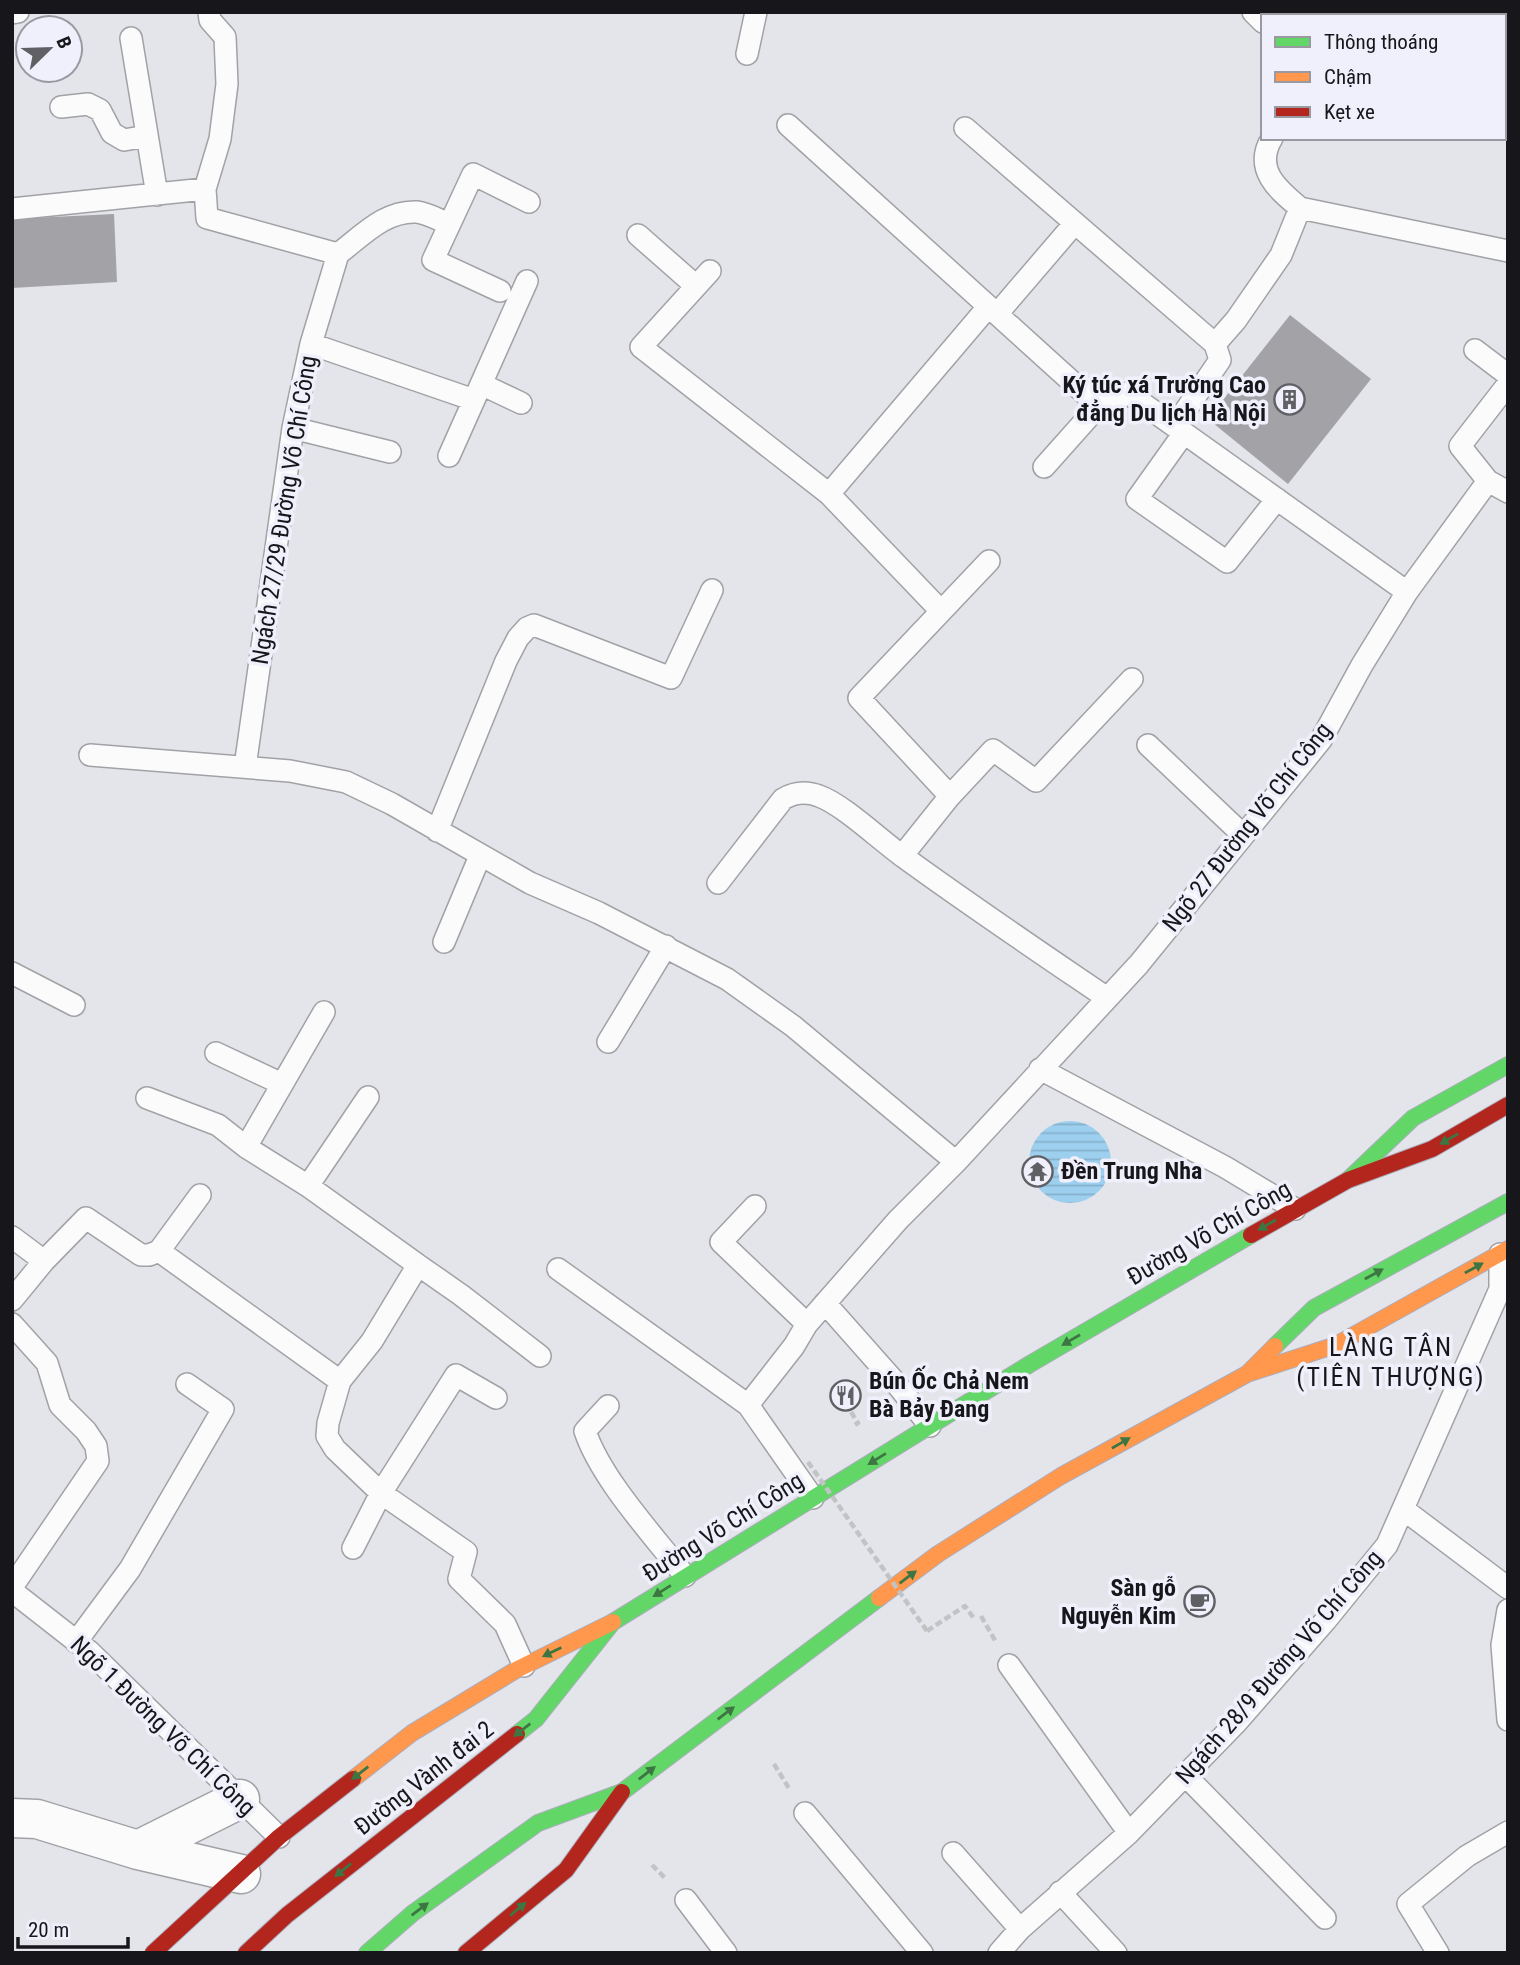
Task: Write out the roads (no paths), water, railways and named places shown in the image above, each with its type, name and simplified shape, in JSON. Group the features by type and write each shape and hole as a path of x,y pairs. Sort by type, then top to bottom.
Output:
{"main road":[{"name":"Đường Võ Chí Công","path":"1348,1180 1413,1118 1508,1065"},
{"name":"Đường Võ Chí Công","path":"153,1953 279,1837 412,1733 524,1666 613,1622 1030,1364 1295,1209 1348,1180 1432,1149 1508,1105"},
{"path":"1247,1374 1314,1308 1508,1202"},
{"path":"466,1953 566,1870 622,1792 938,1554 1061,1476 1184,1406 1247,1374 1336,1345 1504,1252"},
{"name":"Đường Vành đai 2","path":"246,1953 287,1915 537,1719 613,1622"},
{"path":"367,1953 413,1913 538,1823 622,1792"}],"street":[{"path":"138,1850 240,1799"},
{"path":"12,1818 37,1819 138,1850 241,1874"}],"lane":[{"path":"12,13 18,12"},
{"path":"209,12 210,20 225,37 227,84 220,139 205,189 207,218 338,254 373,226 391,216 418,212 449,224"},
{"path":"747,54 756,12"},
{"path":"131,38 157,195"},
{"path":"61,107 88,104 100,110 112,133 124,139 147,136"},
{"path":"788,125 1092,400 1095,405 1093,412"},
{"path":"965,128 1215,344 1220,360 1137,499 1227,562 1277,499"},
{"path":"1271,140 1265,150 1267,169 1275,188 1300,208 1508,251"},
{"path":"499,291 433,260 473,174 529,202"},
{"path":"12,209 205,189"},
{"path":"1215,344 1236,320 1281,255 1300,208"},
{"path":"830,494 992,311 1075,223"},
{"path":"638,235 703,278 641,347 830,494 942,611"},
{"name":"Ngách 27/29 Đường Võ Chí Công","path":"245,767 293,428 311,344 338,254"},
{"path":"449,456 527,281"},
{"path":"311,344 521,403"},
{"path":"1475,350 1508,375"},
{"path":"1508,384 1460,446 1488,481 1508,492"},
{"path":"1044,467 1093,412 1128,393 1407,592"},
{"path":"293,428 390,452"},
{"name":"Ngõ 27 Đường Võ Chí Công","path":"956,1161 1139,964 1321,740 1362,665 1407,592 1488,481"},
{"path":"950,796 859,698 989,561"},
{"path":"437,831 506,661 518,638 527,628 534,625 671,678 712,590"},
{"path":"902,856 950,796 993,750 1036,781 1132,679"},
{"path":"1148,745 1243,835"},
{"path":"90,755 290,771 346,782 392,804 530,883 599,913 727,979 793,1026 956,1161 898,1220 807,1324 794,1346 748,1405"},
{"path":"718,883 783,799 793,793 802,792 819,796 1107,998"},
{"path":"444,942 480,856"},
{"path":"608,1042 666,946"},
{"path":"12,973 74,1005"},
{"path":"246,1147 324,1012"},
{"path":"216,1054 282,1084"},
{"path":"1040,1069 1225,1167 1295,1209"},
{"path":"308,1186 368,1097"},
{"path":"148,1098 218,1125 461,1295 540,1356"},
{"path":"12,1300 44,1261 86,1218 141,1255 149,1255 159,1251 200,1195"},
{"path":"755,1206 721,1242 807,1324"},
{"path":"12,1237 44,1261"},
{"path":"159,1251 340,1381"},
{"name":"Ngách 28/9 Đường Võ Chí Công","path":"999,1953 1020,1929 1060,1892 1129,1833 1235,1724 1387,1545 1500,1289 1504,1252"},
{"path":"418,1265 372,1341 340,1381 328,1423 327,1437 335,1449 381,1493 466,1552 459,1579 505,1623 524,1666"},
{"path":"558,1269 748,1405 813,1498"},
{"path":"825,1303 930,1426"},
{"path":"12,1324 47,1363 60,1405 86,1431 96,1446 98,1461 12,1589"},
{"path":"353,1548 381,1493 456,1375 496,1398"},
{"path":"76,1642 130,1569 223,1409 187,1384"},
{"path":"608,1406 585,1431 591,1450 607,1475 685,1576"},
{"path":"1404,1509 1508,1588"},
{"name":"Ngõ 1 Đường Võ Chí Công","path":"12,1589 100,1662 279,1837"},
{"path":"1508,1610 1502,1645 1508,1720"},
{"path":"1009,1665 1129,1833"},
{"path":"1185,1775 1325,1918"},
{"path":"805,1813 922,1953"},
{"path":"1438,1953 1408,1904 1467,1856 1508,1832"},
{"path":"953,1853 1020,1929"},
{"path":"1060,1892 1116,1953"},
{"path":"686,1900 726,1953"}],"water":[{"path":"1070,1121 1086,1124 1099,1133 1108,1146 1111,1162 1108,1178 1099,1191 1086,1200 1070,1203 1054,1200 1041,1191 1032,1178 1029,1162 1032,1146 1041,1133 1054,1124"}],"place":[{"name":"Ký túc xá Trường Cao đẳng Du lịch Hà Nội","path":"1289,399"},
{"name":"Đền Trung Nha","path":"1038,1171"},
{"name":"Bún Ốc Chả Nem Bà Bảy Đang","path":"846,1395"},
{"name":"Sàn gỗ Nguyễn Kim","path":"1199,1602"}],"district":[{"name":"LÀNG TÂN (TIÊN THƯỢNG)","path":"1391,1362"}]}
